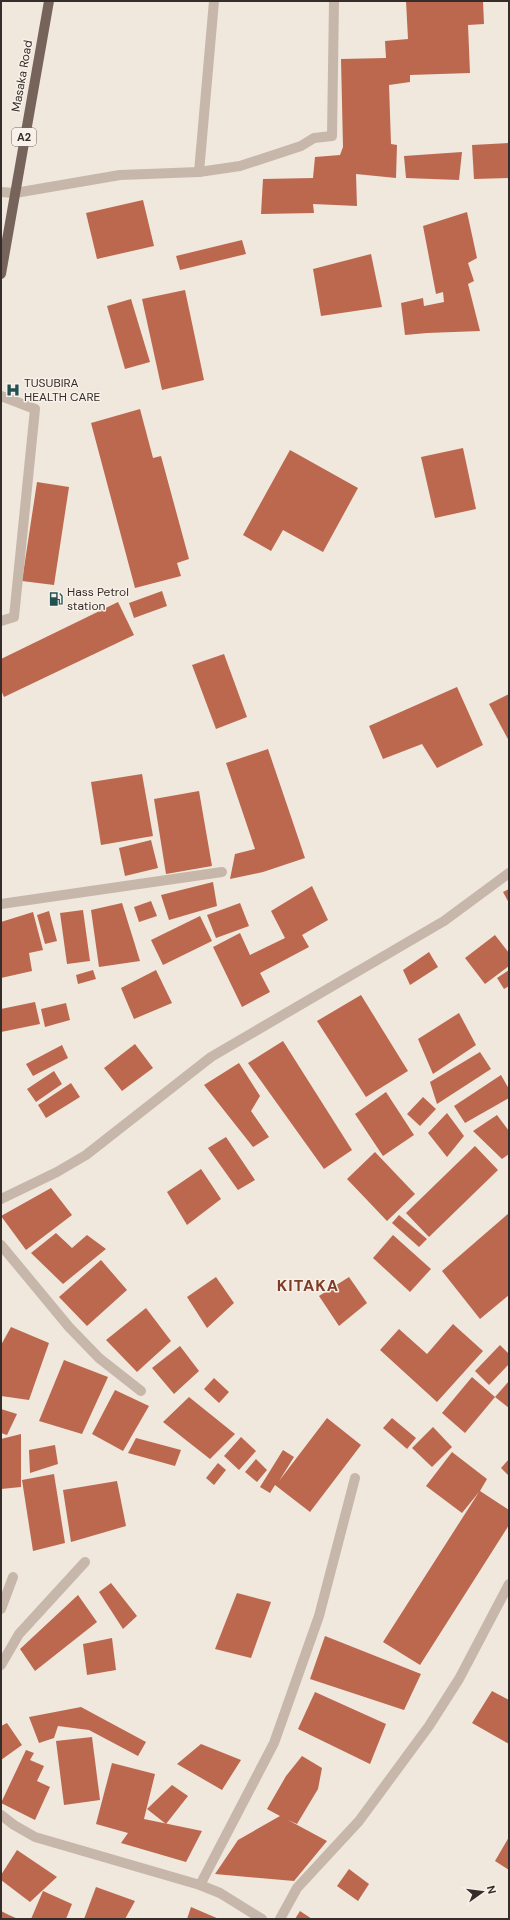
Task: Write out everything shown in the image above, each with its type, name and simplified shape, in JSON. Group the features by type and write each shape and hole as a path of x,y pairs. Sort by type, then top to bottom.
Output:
{"main road":[{"name":"Masaka Road","path":"1,274 14,193 49,1"}],"street":[{"path":"199,172 214,1"},
{"path":"1,192 14,193 120,175 199,172 240,166 300,146 314,138 332,136 334,1"},
{"path":"1,396 35,409 14,617 1,621"},
{"path":"1,904 222,872"},
{"path":"1,1199 57,1172 86,1155 211,1057 444,920 509,873"},
{"path":"1,1245 79,1337 99,1358 141,1392"},
{"path":"200,1885 274,1743 320,1616 355,1478"},
{"path":"1,1665 19,1634 85,1562"},
{"path":"1,1609 13,1578"},
{"path":"280,1919 297,1888 359,1821 429,1726 459,1679 509,1584"},
{"path":"1,1815 14,1825 35,1837 200,1885 220,1893 262,1919"}],"building":[{"path":"406,1 483,1 484,24 468,25 470,73 410,75 410,82 389,85 391,144 397,145 396,178 356,174 357,206 313,204 314,213 261,214 263,179 313,178 315,157 340,155 343,147 341,59 386,58 385,41 408,39"},
{"path":"509,143 509,178 474,179 472,145"},
{"path":"462,152 459,180 406,178 404,156"},
{"path":"143,200 154,246 97,259 86,213"},
{"path":"467,212 477,258 468,263 474,281 468,284 480,331 405,335 401,303 423,298 424,306 444,302 443,292 436,294 423,226"},
{"path":"242,240 246,254 180,270 176,256"},
{"path":"371,254 382,307 321,316 313,269"},
{"path":"185,290 204,380 162,390 142,299"},
{"path":"131,299 150,362 125,369 107,306"},
{"path":"140,409 153,458 161,456 189,559 177,563 181,576 135,588 91,423"},
{"path":"463,448 476,509 435,518 421,457"},
{"path":"290,450 358,488 323,552 283,530 271,551 243,535"},
{"path":"37,482 69,487 54,585 22,581"},
{"path":"162,591 167,606 134,618 129,603"},
{"path":"118,602 134,635 4,697 1,690 1,659"},
{"path":"224,654 247,717 216,729 192,665"},
{"path":"457,687 483,745 437,768 422,744 383,759 369,726"},
{"path":"509,694 509,741 489,704"},
{"path":"268,749 305,858 263,872 230,879 235,854 255,849 226,763"},
{"path":"142,774 153,836 101,845 91,782"},
{"path":"199,791 212,866 166,874 154,799"},
{"path":"151,840 158,868 125,876 119,848"},
{"path":"213,882 217,906 169,920 161,895"},
{"path":"312,886 328,920 302,935 309,947 260,973 270,992 242,1007 213,947 240,933 250,955 285,938 271,911"},
{"path":"509,889 509,903 503,892"},
{"path":"151,901 157,916 139,922 134,907"},
{"path":"122,903 140,961 99,967 91,910"},
{"path":"240,903 249,926 216,938 207,915"},
{"path":"83,910 90,961 67,964 60,913"},
{"path":"49,911 57,941 45,944 37,915"},
{"path":"33,912 43,950 29,953 32,971 1,978 1,922"},
{"path":"200,916 212,941 163,965 151,940"},
{"path":"495,935 509,953 509,966 485,984 465,958"},
{"path":"429,952 438,967 410,985 403,970"},
{"path":"93,970 96,979 78,984 76,975"},
{"path":"156,970 172,1003 134,1019 121,988"},
{"path":"509,970 509,986 504,989 497,978"},
{"path":"361,995 408,1071 366,1097 317,1021"},
{"path":"35,1002 40,1024 1,1032 1,1009"},
{"path":"66,1003 70,1020 45,1027 41,1009"},
{"path":"459,1013 476,1045 433,1074 418,1039"},
{"path":"283,1041 352,1150 324,1169 248,1063"},
{"path":"135,1044 153,1068 122,1091 104,1068"},
{"path":"62,1045 68,1058 33,1076 26,1064"},
{"path":"480,1052 491,1069 437,1104 430,1082"},
{"path":"239,1063 260,1096 251,1111 269,1137 253,1147 204,1085"},
{"path":"54,1071 62,1084 36,1102 27,1089"},
{"path":"501,1075 509,1089 509,1098 465,1123 454,1106"},
{"path":"71,1083 80,1097 46,1118 38,1105"},
{"path":"386,1092 414,1135 383,1156 355,1114"},
{"path":"423,1097 436,1109 420,1126 407,1114"},
{"path":"447,1113 464,1136 447,1157 428,1133"},
{"path":"497,1115 509,1131 509,1154 502,1159 473,1131"},
{"path":"226,1137 255,1180 238,1190 208,1148"},
{"path":"475,1146 498,1170 429,1237 406,1213"},
{"path":"375,1152 415,1194 387,1221 347,1179"},
{"path":"201,1169 221,1199 187,1225 167,1192"},
{"path":"51,1188 72,1215 26,1250 1,1216"},
{"path":"509,1213 509,1295 480,1319 442,1271"},
{"path":"399,1215 427,1239 419,1247 392,1223"},
{"path":"56,1233 72,1248 87,1235 106,1249 63,1284 31,1253"},
{"path":"393,1235 431,1269 410,1292 373,1258"},
{"path":"101,1260 127,1290 87,1326 59,1297"},
{"path":"216,1277 234,1303 207,1328 187,1297"},
{"path":"349,1277 367,1303 339,1326 319,1296"},
{"path":"146,1308 171,1341 137,1372 106,1340"},
{"path":"453,1324 483,1351 437,1402 380,1350 399,1329 427,1354"},
{"path":"11,1327 49,1343 29,1400 1,1396 1,1345"},
{"path":"500,1345 509,1354 509,1364 489,1385 475,1371"},
{"path":"180,1346 199,1371 174,1394 152,1368"},
{"path":"64,1360 108,1377 82,1434 39,1421"},
{"path":"472,1377 495,1397 465,1433 442,1413"},
{"path":"214,1378 229,1392 219,1403 204,1389"},
{"path":"509,1381 509,1408 495,1397"},
{"path":"115,1390 149,1406 123,1451 92,1434"},
{"path":"189,1397 235,1434 210,1459 163,1422"},
{"path":"1,1409 17,1414 7,1435 1,1433"},
{"path":"327,1418 361,1445 310,1512 275,1485 270,1493 260,1487 283,1450 294,1457 279,1481"},
{"path":"392,1418 416,1438 407,1449 383,1428"},
{"path":"433,1427 452,1447 432,1467 412,1448"},
{"path":"21,1434 21,1487 1,1489 1,1439"},
{"path":"241,1437 256,1451 239,1470 224,1456"},
{"path":"136,1438 181,1450 175,1466 128,1453"},
{"path":"55,1445 58,1464 30,1473 29,1450"},
{"path":"452,1452 487,1479 480,1491 509,1510 509,1525 420,1665 383,1642 479,1492 462,1513 426,1486"},
{"path":"256,1459 267,1470 257,1482 245,1472"},
{"path":"509,1459 509,1476 501,1468"},
{"path":"218,1463 226,1470 214,1485 206,1478"},
{"path":"54,1474 65,1543 33,1551 22,1480"},
{"path":"117,1481 126,1526 71,1542 63,1490"},
{"path":"111,1583 137,1616 123,1629 99,1592"},
{"path":"237,1593 271,1602 251,1658 215,1649"},
{"path":"78,1595 97,1622 35,1671 20,1649"},
{"path":"325,1636 421,1674 404,1710 310,1679"},
{"path":"112,1638 116,1670 87,1675 83,1644"},
{"path":"492,1691 509,1700 509,1744 472,1723"},
{"path":"315,1692 386,1724 370,1764 298,1729"},
{"path":"81,1707 146,1742 138,1756 89,1730 58,1726 54,1738 39,1743 29,1717"},
{"path":"7,1723 22,1745 1,1760 1,1726"},
{"path":"92,1737 100,1800 64,1805 56,1741"},
{"path":"201,1744 241,1760 222,1790 177,1764"},
{"path":"26,1750 34,1753 30,1760 44,1766 37,1781 50,1787 35,1820 1,1803"},
{"path":"302,1756 322,1768 318,1789 297,1824 288,1820 327,1841 294,1881 215,1874 238,1840 280,1816 267,1809 286,1776"},
{"path":"112,1763 155,1774 144,1819 202,1831 186,1862 121,1843 128,1833 96,1824"},
{"path":"172,1785 188,1796 166,1824 147,1809"},
{"path":"509,1837 509,1870 495,1861"},
{"path":"17,1850 57,1877 30,1902 1,1880 1,1875"},
{"path":"349,1869 369,1884 358,1901 337,1886"},
{"path":"96,1887 135,1901 125,1919 84,1919"},
{"path":"43,1891 72,1904 66,1919 31,1919"},
{"path":"191,1907 219,1919 187,1919"},
{"path":"1,1911 9,1915 18,1919 1,1919"},
{"path":"300,1911 312,1919 295,1919"}],"place":[{"name":"TUSUBIRA HEALTH CARE","path":"13,390"},
{"name":"Hass Petrol station","path":"56,599"}],"district":[{"name":"KITAKA","path":"308,1285"}]}
